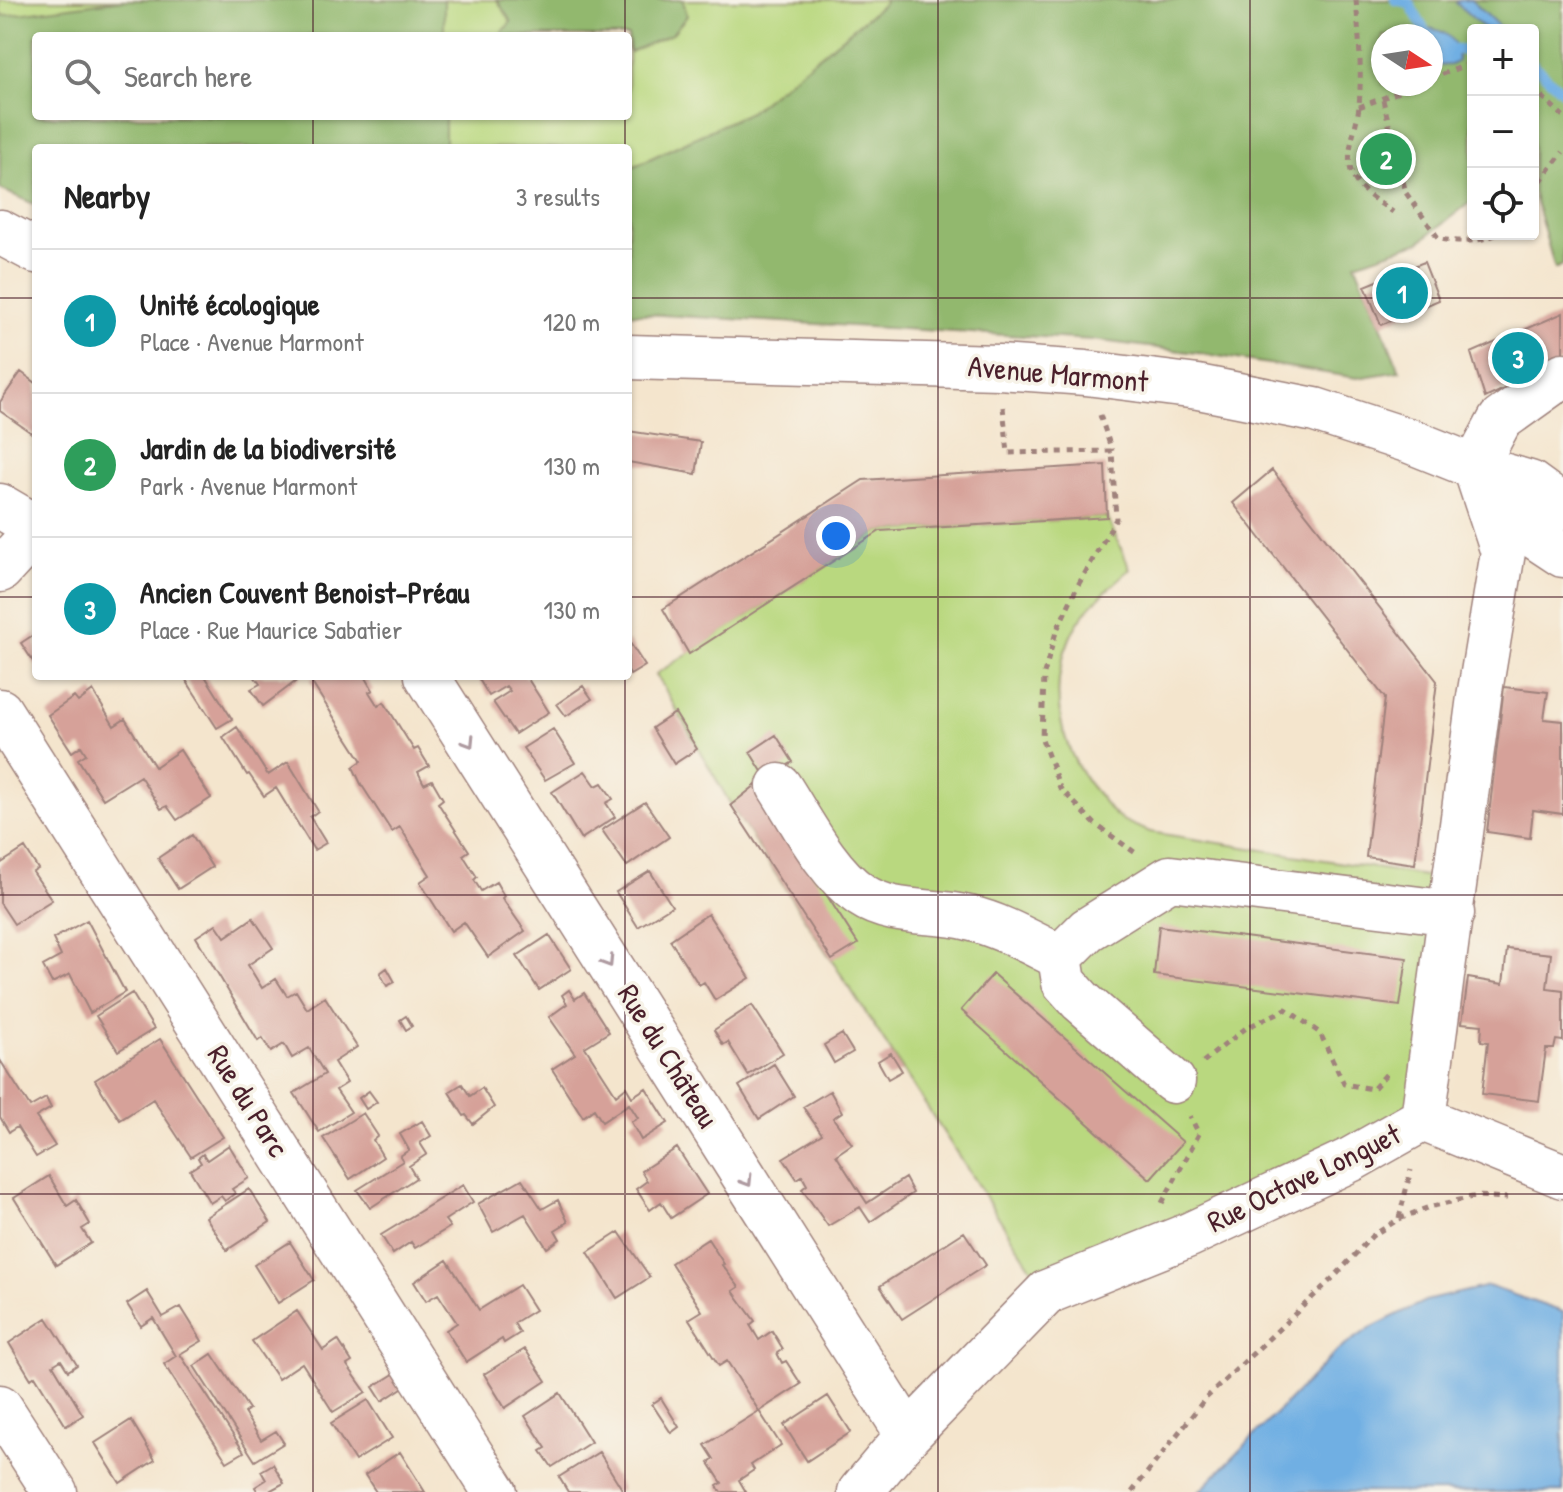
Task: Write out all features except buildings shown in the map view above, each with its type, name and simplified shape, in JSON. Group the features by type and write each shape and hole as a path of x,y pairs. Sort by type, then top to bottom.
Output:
{"street":[{"path":"0,232 32,249"},
{"name":"Avenue Marmont","path":"632,357 999,367 1086,373 1198,387 1315,410 1410,441 1475,467 1530,483 1563,507"},
{"path":"1563,375 1500,420 1475,467 1502,515 1529,536 1563,555"},
{"path":"0,506 32,526"},
{"path":"0,570 32,534"},
{"name":"Rue Octave Longuet","path":"860,1492 908,1435 1047,1292 1189,1235 1352,1159 1423,1119 1479,697 1529,536"},
{"name":"Rue du Château","path":"430,680 908,1435"},
{"name":"Rue du Parc","path":"0,711 495,1492"},
{"path":"779,786 834,870 860,894 890,909 971,918 1060,957"},
{"path":"1060,957 1087,930 1170,878 1452,913"},
{"path":"1060,957 1064,982 1081,1001 1173,1081"},
{"path":"1423,1119 1563,1176"},
{"path":"0,1407 55,1492"}],"path":[{"path":"1356,0 1360,48 1359,107 1350,158 1352,176 1365,192 1393,212"},
{"path":"1443,74 1467,64"},
{"path":"1539,94 1563,116"},
{"path":"1359,107 1392,96"},
{"path":"1383,100 1406,193 1439,239 1462,243 1484,240"},
{"path":"1539,183 1563,152"},
{"path":"1008,453 1112,451 1116,519 1077,587 1056,632 1044,674 1042,739 1060,788 1095,824 1170,878"},
{"path":"1161,1206 1199,1134 1173,1081 1193,1070 1246,1028 1286,1009 1320,1033 1344,1084 1373,1089 1396,1064"},
{"path":"1399,1219 1406,1185"},
{"path":"1132,1492 1205,1399 1337,1274 1372,1236 1399,1219 1429,1207 1477,1196 1522,1200"}],"green space":[{"path":"0,0 158,0 50,32 32,34 0,16"},
{"path":"122,0 444,0 444,32 32,32 32,120 445,120 445,144 32,144 32,203 0,189 0,12 3,16"},
{"path":"444,0 884,0 885,3 750,112 632,167 632,144 445,144 445,120 632,120 632,32 444,32"},
{"path":"497,0 683,0 687,16 672,34 632,51 632,32 502,32 511,22"},
{"path":"884,0 1563,0 1563,265 1555,269 1539,213 1539,24 1467,24 1467,205 1419,242 1355,263 1400,371 1357,378 1093,340 632,313 632,167 750,112 885,3"},
{"path":"1107,517 1130,569 1096,600 1075,628 1063,659 1059,701 1061,722 1075,762 1114,814 1150,832 1456,881 1423,1119 1047,1292 731,805 656,674 880,531"}],"water":[{"path":"1471,0 1497,24 1479,24 1456,3"},
{"path":"1443,32 1455,47 1458,61 1443,65"},
{"path":"1488,1286 1563,1312 1563,1492 1199,1492 1336,1352 1370,1328 1425,1301"}],"waterway":[{"path":"1395,0 1409,3 1421,24"},
{"path":"1443,49 1467,51"},
{"path":"1539,70 1563,92"}],"place":[{"name":"Jardin de la biodiversité","path":"1386,159"},
{"name":"Unité écologique","path":"1402,293"},
{"name":"Ancien Couvent Benoist-Préau","path":"1518,358"}]}
